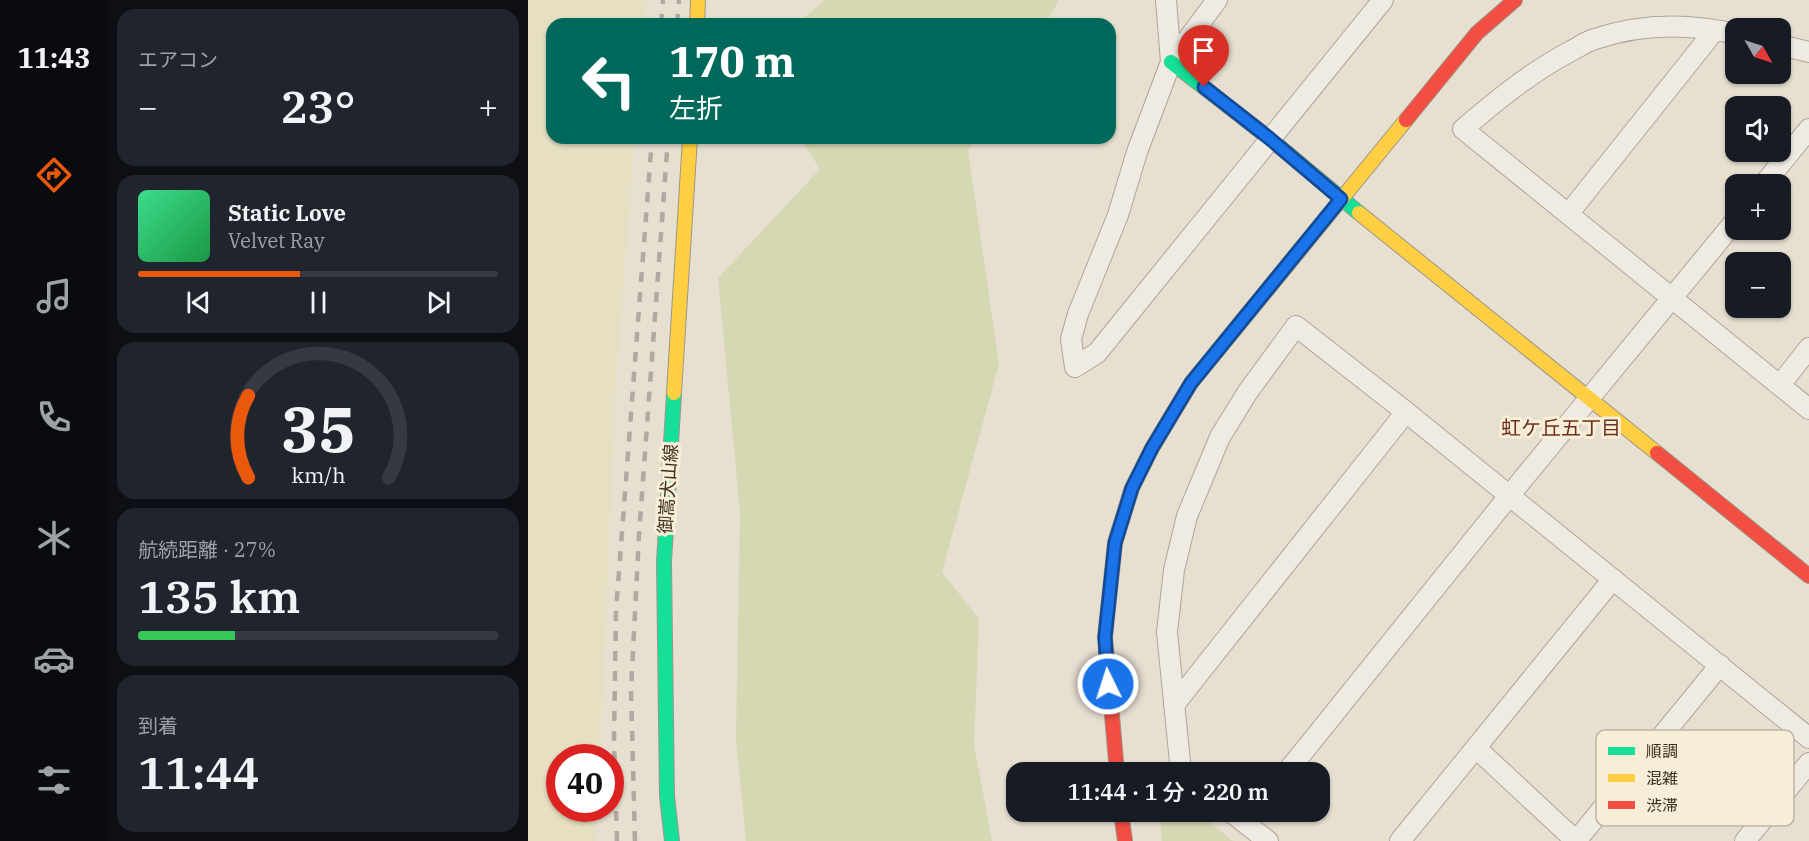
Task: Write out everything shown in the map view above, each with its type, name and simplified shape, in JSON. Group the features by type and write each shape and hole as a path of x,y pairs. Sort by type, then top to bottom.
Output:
{"street":[{"path":"697,18 698,0"},
{"path":"1166,0 1171,62 1269,138 1588,399 1808,574"},
{"path":"1217,0 1171,62 1137,152 1118,215 1078,314 1071,339 1075,367 1097,353 1383,0"},
{"path":"1116,762 1105,637 1115,543 1132,488 1152,448 1191,383 1477,33 1515,0"},
{"path":"1725,32 1675,25 1639,28 1594,39 1545,64 1463,129 1809,409"},
{"path":"1569,213 1715,30"},
{"path":"1791,48 1809,52"},
{"path":"1772,174 1809,129"},
{"name":"御嵩犬山線","path":"672,841 668,796 664,562 690,144"},
{"path":"1295,762 1509,496 1725,233"},
{"path":"1180,762 1167,632 1174,570 1187,516 1220,437 1247,393 1296,326 1406,412 1809,738"},
{"path":"1780,385 1809,348"},
{"path":"1174,705 1406,412"},
{"path":"1401,841 1613,579"},
{"path":"1666,730 1719,665"},
{"path":"1476,748 1576,841 1596,816"},
{"path":"1794,781 1809,763"},
{"path":"1122,822 1125,841"},
{"path":"1250,822 1268,841"},
{"path":"1745,841 1757,826"}],"shaded area":[{"path":"528,0 646,0 644,18 546,18 546,144 635,144 616,380 601,744 546,744 546,822 597,822 596,841 528,841"}],"green space":[{"path":"825,0 1059,0 1048,18 804,18"},
{"path":"804,144 972,144 968,151 999,364 942,572 979,619 974,744 992,841 746,841 736,739 740,513 718,278 820,169"},
{"path":"1160,822 1209,822 1233,841 1162,841"}],"railway":[{"path":"662,18 663,0"},
{"path":"678,18 679,0"},
{"path":"617,841 614,739 616,611 652,144"},
{"path":"635,841 631,690 639,535 668,144"}],"traffic: fast":[{"path":"1171,62 1269,138 1359,213"},
{"path":"672,841 667,796 664,562 674,393"}],"traffic: slow":[{"path":"697,18 698,0"},
{"path":"1117,536 1132,488 1152,448 1191,383 1406,120"},
{"path":"674,393 690,144"},
{"path":"1359,213 1657,453"}],"traffic: jam":[{"path":"1406,120 1477,33 1515,0"},
{"path":"1657,453 1809,576"},
{"path":"1116,762 1105,637 1117,536"},
{"path":"1122,822 1125,841"}],"district":[{"name":"虹ケ丘五丁目","path":"1561,427"}],"route":[{"path":"1108,684 1105,637 1115,543 1132,488 1152,448 1191,383 1341,199 1204,87"}]}
